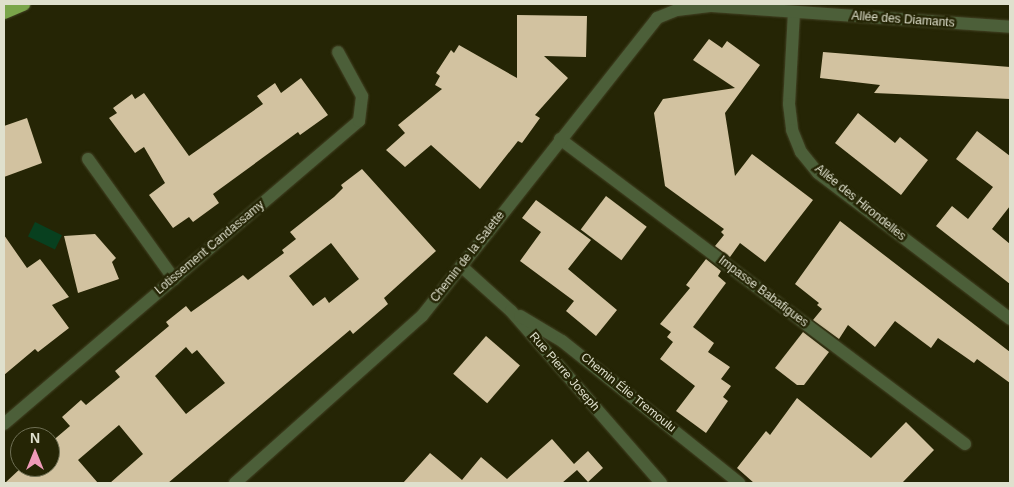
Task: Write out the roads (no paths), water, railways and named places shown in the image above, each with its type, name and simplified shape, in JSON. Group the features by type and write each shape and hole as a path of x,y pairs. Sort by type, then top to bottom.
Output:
{"highway":[{"path":"4,12 23,4"}],"street":[{"name":"Allée des Diamants","path":"677,10 712,6 1010,27"},
{"name":"Chemin de la Salette","path":"235,483 422,316 642,33 657,18 677,10"},
{"name":"Allée des Hirondelles","path":"794,12 789,104 792,130 801,152 818,173 1010,319"},
{"name":"Lotissement Candassamy","path":"4,424 359,121 362,96 338,52"},
{"name":"Impasse Babafigues","path":"560,139 965,444"},
{"path":"88,159 174,279"},
{"name":"Rue Pierre Joseph","path":"461,266 511,311 661,483"},
{"name":"Chemin Élie Tremoulu","path":"511,311 562,341 739,483"}]}
